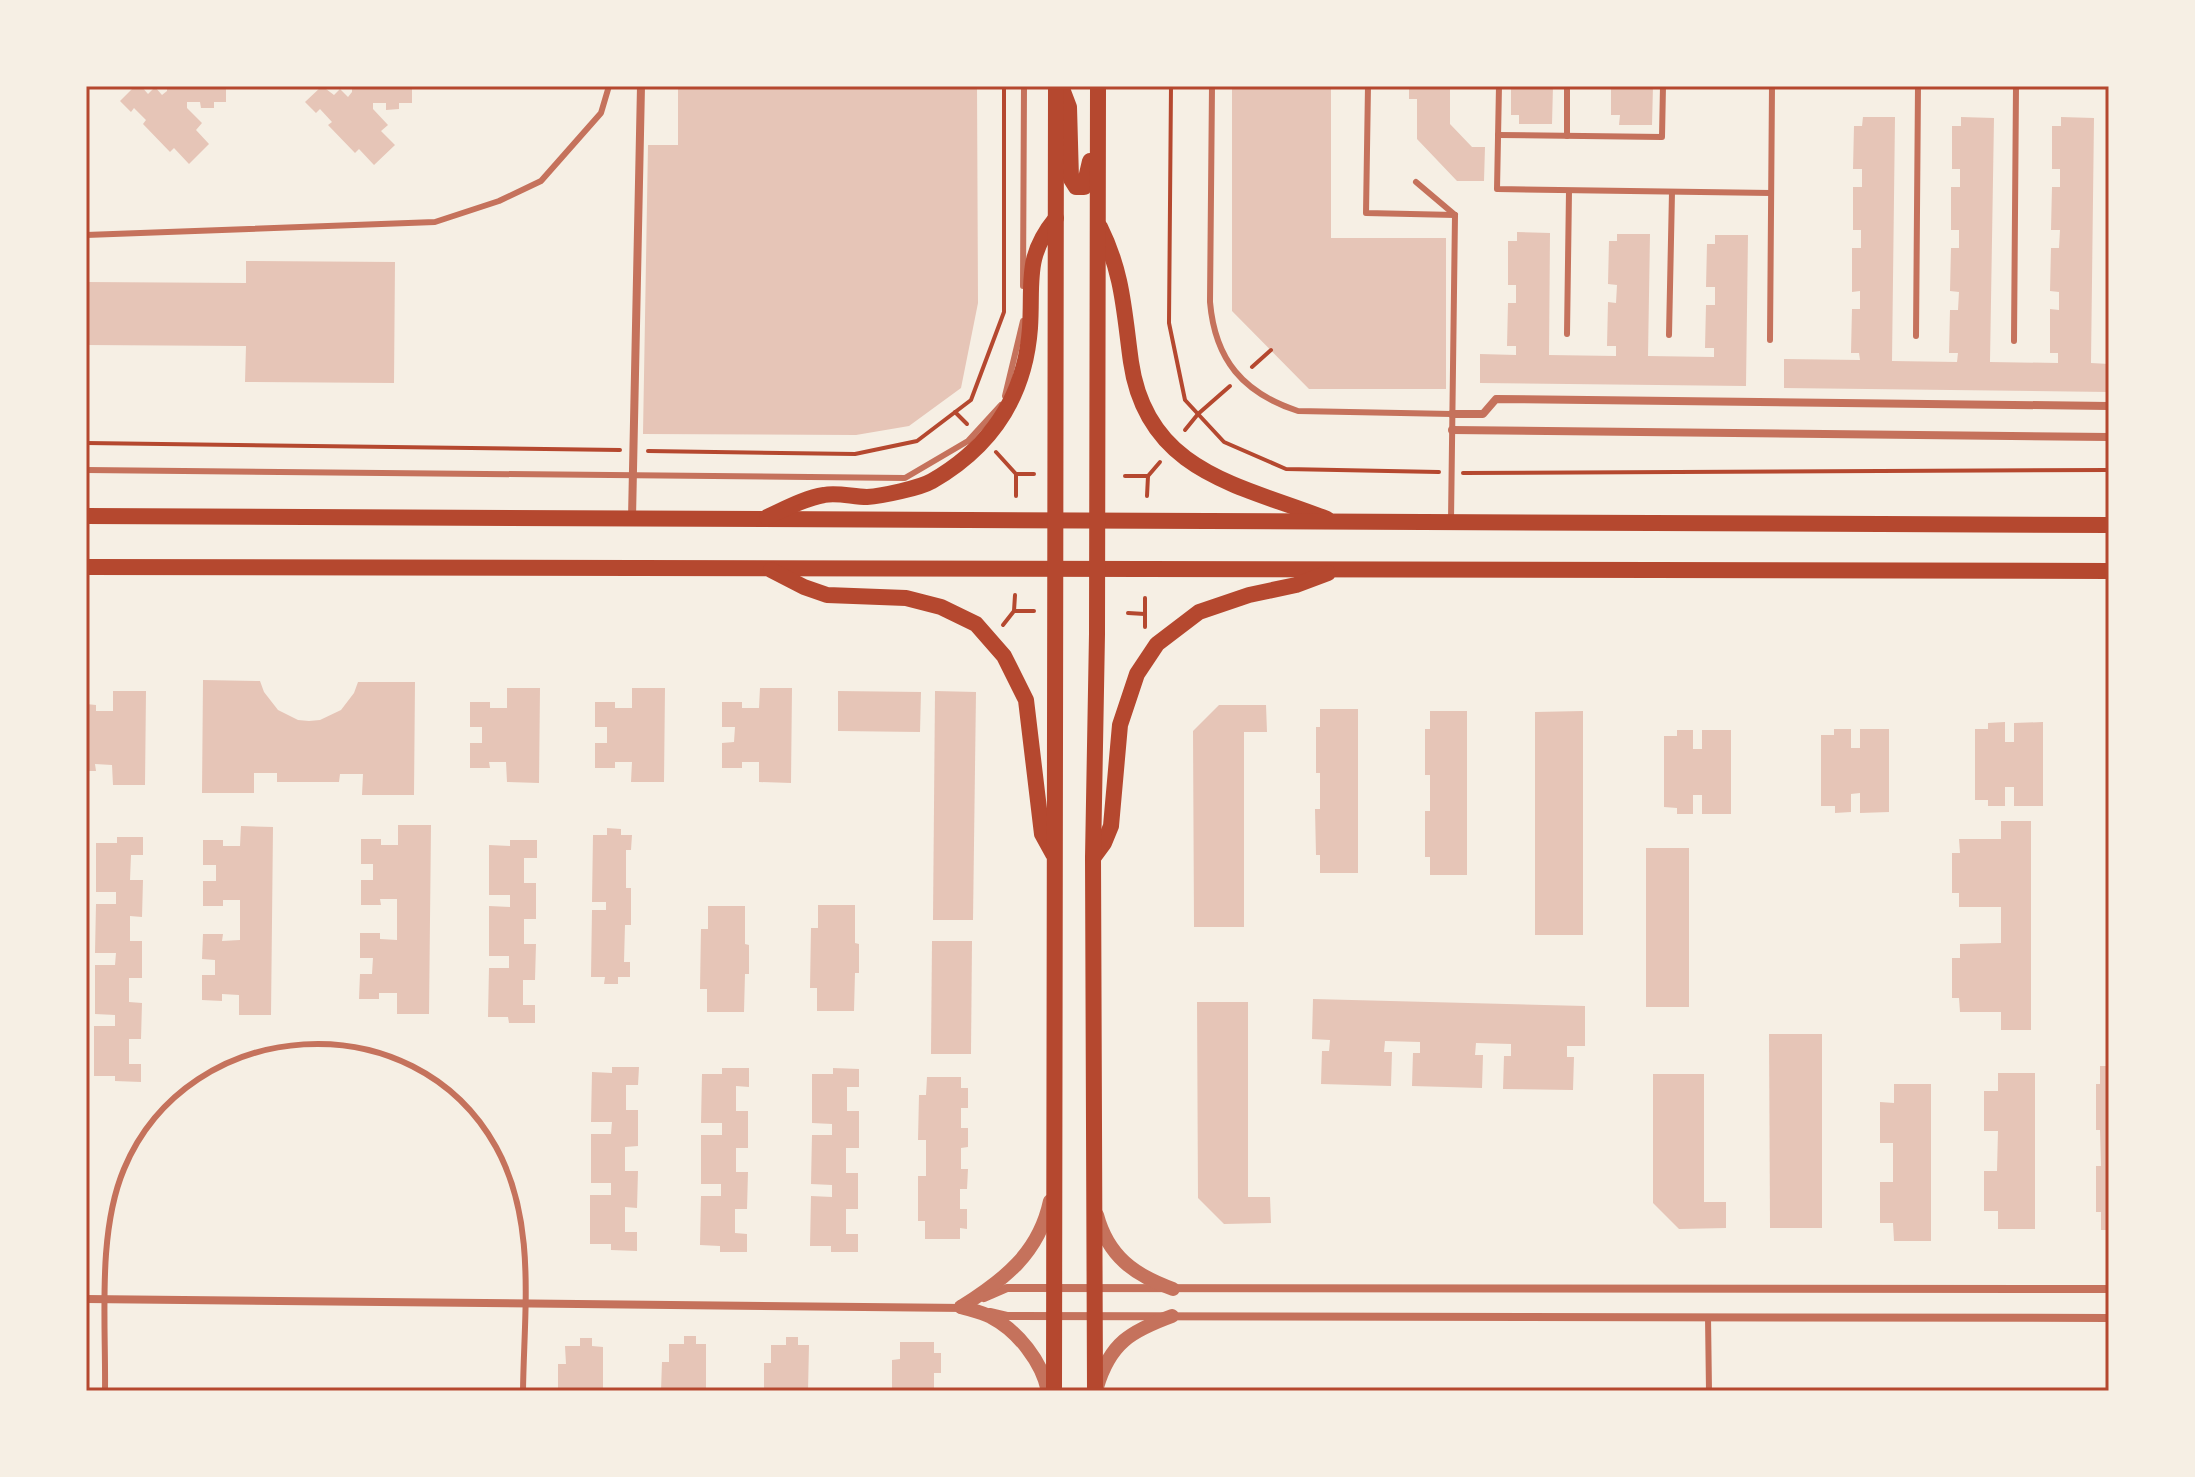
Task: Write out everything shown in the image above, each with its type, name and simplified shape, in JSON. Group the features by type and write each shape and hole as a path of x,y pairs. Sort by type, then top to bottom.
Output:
{"main road":[{"path":"1059,86 1069,107 1071,179 1076,187 1084,187 1097,141"},
{"path":"1051,1391 1054,1316 1056,218 1059,86"},
{"path":"1096,1391 1093,858 1098,86"},
{"path":"762,520 825,494 870,497 929,483 964,460 1006,414 1020,386 1030,332 1033,256 1042,235 1056,218"},
{"path":"1097,222 1113,253 1121,280 1134,382 1153,423 1172,447 1196,468 1229,484 1337,523"},
{"path":"86,516 2109,525"},
{"path":"86,567 2109,571"},
{"path":"766,567 827,595 906,598 941,607 976,624 1004,656 1026,700 1042,834 1055,857"},
{"path":"1093,858 1111,826 1120,725 1137,674 1157,644 1199,612 1249,595 1296,585 1337,569"}],"street":[{"path":"632,519 641,86"},
{"path":"1452,414 1483,414 1496,399 2109,406"},
{"path":"1452,430 2109,437"},
{"path":"961,1307 1014,1269 1033,1246 1047,1217 1054,1185"},
{"path":"1096,1208 1102,1232 1113,1252 1138,1274 1173,1289"},
{"path":"961,1307 1007,1288 2109,1289"},
{"path":"86,1299 961,1307 1007,1316 2109,1318"},
{"path":"961,1307 992,1317 1017,1336 1034,1357 1051,1391"},
{"path":"1096,1391 1102,1370 1114,1349 1129,1335 1172,1316"}],"lane":[{"path":"86,235 435,222 499,201 541,181 601,113 609,86"},
{"path":"86,470 905,478 968,441 1004,402 1023,321 1024,86"},
{"path":"1212,86 1210,302 1218,343 1239,378 1276,404 1298,411 1452,414"},
{"path":"1368,86 1366,213 1455,215"},
{"path":"1499,86 1497,189 1771,193"},
{"path":"1567,86 1567,136"},
{"path":"1498,135 1662,137 1663,86"},
{"path":"1770,340 1772,86"},
{"path":"1916,336 1918,86"},
{"path":"2014,341 2016,86"},
{"path":"1416,182 1455,215"},
{"path":"1567,334 1569,191"},
{"path":"1669,335 1672,192"},
{"path":"1450,523 1455,215"},
{"path":"105,1391 108,1222 124,1167 154,1119 174,1098 221,1065 275,1047 332,1043 360,1047 413,1067 438,1082 479,1122 495,1145 517,1198 525,1255 523,1391"},
{"path":"1708,1317 1709,1391"}],"path":[{"path":"86,443 855,454 917,441 971,400 1004,312 1004,86"},
{"path":"1147,496 1148,476 1198,414 1271,350"},
{"path":"994,451 1016,474 1016,496"},
{"path":"1016,474 1034,474"},
{"path":"1125,476 1148,476"},
{"path":"999,630 1014,611 1015,595"},
{"path":"1145,598 1145,634"},
{"path":"1014,611 1034,611"},
{"path":"1128,613 1145,614"}],"building":[{"path":"135,86 141,86 148,94 155,87 162,95 167,91 167,86 226,86 226,102 214,102 214,108 201,108 200,102 187,102 187,108 202,123 196,130 209,144 189,164 174,148 170,152 143,124 146,120 134,108 131,112 120,101"},
{"path":"322,86 334,95 340,89 348,97 352,86 412,86 412,103 399,103 399,109 386,110 386,103 373,103 373,109 388,125 381,131 395,145 374,165 359,149 355,153 328,125 332,122 320,109 316,113 305,102"},
{"path":"678,86 977,86 978,303 961,388 909,426 856,435 643,434 648,145 678,145"},
{"path":"1232,86 1331,86 1331,238 1446,238 1446,389 1309,389 1232,311"},
{"path":"1409,86 1450,86 1450,124 1472,147 1485,147 1484,181 1457,181 1417,139 1417,99 1409,99"},
{"path":"1511,86 1553,86 1552,124 1519,124 1519,115 1511,115"},
{"path":"1611,86 1653,86 1652,125 1619,125 1620,115 1611,115"},
{"path":"1863,117 1895,117 1892,361 1957,362 1958,353 1949,353 1950,310 1958,310 1959,292 1950,291 1951,248 1959,248 1959,230 1951,230 1951,187 1960,187 1960,169 1952,169 1952,126 1961,126 1961,117 1994,118 1990,362 2058,363 2058,353 2050,353 2050,309 2059,310 2059,292 2050,291 2051,248 2059,248 2060,230 2051,230 2052,187 2060,187 2060,169 2052,169 2052,126 2061,126 2061,117 2094,118 2091,363 2109,364 2109,392 1784,388 1784,359 1860,360 1859,353 1851,353 1852,309 1860,309 1860,291 1852,292 1852,248 1861,248 1861,230 1853,230 1853,187 1862,187 1862,169 1853,169 1854,126 1862,126"},
{"path":"1517,232 1550,233 1549,355 1616,356 1616,346 1607,346 1608,302 1616,303 1617,285 1608,284 1609,241 1617,241 1617,234 1650,234 1648,356 1714,357 1714,348 1705,348 1706,305 1715,305 1715,287 1706,287 1707,244 1715,244 1715,235 1748,235 1746,386 1480,383 1480,354 1516,355 1516,346 1507,346 1508,303 1516,303 1516,285 1508,285 1508,241 1517,241"},
{"path":"246,261 395,262 394,383 245,382 246,346 86,345 86,282 246,283"},
{"path":"203,680 260,681 264,692 278,710 298,720 309,721 320,720 341,710 358,682 415,682 414,795 362,795 363,774 340,774 339,782 277,782 277,773 254,773 254,793 202,793"},
{"path":"507,688 540,688 539,783 507,782 506,762 489,762 490,768 470,768 470,743 482,743 482,727 470,727 470,702 490,702 490,708 507,708"},
{"path":"632,688 665,688 664,782 631,782 632,762 615,762 615,768 595,768 595,743 607,743 607,727 595,727 595,702 615,702 615,708 632,708"},
{"path":"760,688 792,688 791,783 759,782 759,762 742,762 742,768 722,768 722,743 734,742 735,727 722,727 722,702 742,702 742,708 759,708"},
{"path":"113,691 146,691 145,785 113,785 112,765 95,764 96,771 86,771 86,704 96,705 96,711 113,711"},
{"path":"838,691 921,692 920,732 838,731"},
{"path":"935,691 976,692 973,920 933,920"},
{"path":"1219,705 1266,705 1267,732 1244,732 1244,927 1194,927 1193,731"},
{"path":"1320,709 1358,709 1358,873 1320,873 1320,855 1316,855 1315,809 1320,809 1316,727 1320,727"},
{"path":"1430,711 1467,711 1467,875 1430,875 1430,857 1425,857 1425,811 1430,811 1430,775 1425,775 1425,729 1430,729"},
{"path":"1583,711 1583,935 1535,935 1535,712"},
{"path":"2005,722 2005,742 2014,742 2014,723 2043,722 2043,806 2014,806 2014,787 2005,787 2005,806 1988,806 1988,800 1975,800 1975,729 1988,729 1988,723"},
{"path":"1834,729 1851,729 1851,748 1860,748 1860,729 1889,729 1889,812 1860,813 1860,793 1851,794 1851,812 1835,813 1835,806 1821,806 1821,735 1834,735"},
{"path":"1677,730 1693,730 1693,749 1702,749 1702,730 1731,730 1731,814 1702,814 1702,795 1693,795 1693,814 1677,814 1677,808 1664,807 1664,736 1677,736"},
{"path":"2001,821 2031,821 2031,1030 2001,1030 2001,1012 1960,1012 1959,998 1952,998 1952,958 1960,958 1960,944 2001,943 2001,907 1959,907 1959,893 1952,893 1952,853 1960,853 1959,839 2001,839"},
{"path":"398,825 431,825 429,1014 397,1014 397,993 379,993 379,999 359,999 360,974 372,974 373,958 360,958 360,933 380,933 380,939 397,940 397,899 380,899 381,905 361,905 361,880 373,880 373,864 361,864 361,839 381,839 381,845 398,845"},
{"path":"241,826 273,827 271,1015 239,1015 239,995 222,994 222,1001 202,1000 202,975 215,975 215,960 202,959 203,934 223,934 222,941 240,940 240,900 223,900 223,906 203,906 203,881 216,881 216,865 203,865 203,840 223,840 223,846 240,846"},
{"path":"607,828 621,829 621,835 632,835 631,850 626,850 626,888 631,888 631,925 625,925 624,962 630,962 630,977 618,977 618,984 604,984 605,977 591,977 592,910 606,910 606,902 592,902 593,835 607,835"},
{"path":"117,837 143,837 143,855 131,855 130,880 143,880 142,917 130,916 130,941 142,941 142,978 129,978 129,1002 142,1003 141,1039 129,1039 129,1064 141,1064 141,1082 115,1081 115,1076 94,1076 94,1026 115,1026 115,1015 95,1014 95,965 115,965 116,953 95,953 96,904 116,904 116,892 96,892 96,843 117,843"},
{"path":"510,840 537,840 537,858 524,858 524,883 536,883 536,919 524,919 524,944 536,944 535,980 523,980 523,1005 535,1005 535,1023 509,1023 508,1017 488,1017 489,968 509,968 509,956 489,956 489,906 510,907 510,895 489,895 489,845 510,846"},
{"path":"1646,848 1689,848 1689,1007 1646,1007"},
{"path":"818,905 855,905 859,973 855,973 854,1011 817,1011 817,988 810,988 811,928 818,928"},
{"path":"708,906 745,906 749,974 745,974 744,1012 707,1012 707,989 700,989 701,929 708,929"},
{"path":"932,941 972,941 971,1054 931,1054"},
{"path":"1313,999 1585,1006 1585,1046 1567,1046 1567,1057 1574,1057 1573,1090 1503,1089 1504,1056 1511,1056 1511,1044 1476,1043 1475,1055 1483,1055 1482,1088 1412,1086 1413,1053 1420,1053 1420,1042 1385,1041 1384,1052 1392,1052 1391,1086 1321,1084 1322,1051 1329,1051 1330,1040 1312,1039"},
{"path":"1197,1002 1248,1002 1248,1197 1270,1197 1271,1223 1224,1224 1198,1198"},
{"path":"1769,1034 1822,1034 1822,1228 1770,1228"},
{"path":"2100,1066 2109,1066 2109,1230 2101,1230 2101,1212 2096,1212 2096,1166 2101,1166 2100,1130 2096,1130 2096,1084 2100,1084"},
{"path":"612,1067 639,1067 638,1085 626,1085 626,1110 638,1110 638,1146 625,1147 625,1171 638,1171 637,1208 625,1207 625,1232 637,1232 637,1251 611,1250 611,1244 590,1244 590,1195 611,1195 611,1183 591,1183 591,1134 611,1134 612,1122 591,1122 592,1072 612,1073"},
{"path":"722,1068 749,1068 749,1087 736,1086 736,1111 748,1111 748,1148 736,1148 736,1172 748,1172 747,1209 735,1209 735,1233 747,1234 747,1252 720,1252 720,1246 700,1245 701,1196 721,1196 721,1184 701,1184 701,1135 722,1135 722,1123 701,1123 702,1074 722,1074"},
{"path":"833,1068 859,1069 859,1087 847,1087 847,1111 859,1111 859,1148 846,1148 846,1173 858,1173 858,1209 846,1209 846,1234 858,1234 858,1252 831,1252 831,1246 810,1246 811,1196 832,1197 832,1185 811,1184 812,1135 832,1135 832,1124 812,1123 812,1074 833,1074"},
{"path":"1998,1073 2035,1073 2035,1229 1998,1229 1998,1211 1984,1211 1984,1171 1997,1171 1998,1131 1984,1131 1984,1091 1998,1091"},
{"path":"1653,1074 1704,1074 1704,1202 1726,1202 1726,1228 1679,1229 1653,1203"},
{"path":"927,1077 961,1077 961,1088 968,1088 968,1108 961,1108 961,1128 968,1128 968,1147 961,1148 961,1169 968,1169 967,1189 960,1189 960,1209 967,1209 967,1229 960,1228 960,1239 925,1239 925,1221 918,1221 918,1176 926,1176 926,1140 918,1140 919,1095 926,1095"},
{"path":"1894,1084 1931,1084 1931,1241 1894,1241 1893,1223 1880,1223 1880,1182 1893,1182 1893,1143 1880,1143 1880,1102 1894,1103"},
{"path":"684,1336 696,1336 696,1344 706,1344 706,1391 661,1391 662,1362 669,1362 669,1344 684,1344"},
{"path":"786,1337 798,1337 798,1345 809,1345 808,1391 764,1391 764,1363 771,1363 771,1345 786,1345"},
{"path":"580,1338 592,1338 592,1346 603,1347 603,1391 558,1391 558,1364 566,1364 565,1346 580,1346"},
{"path":"900,1342 934,1342 934,1353 941,1353 941,1373 934,1373 934,1391 892,1391 892,1360 900,1359"}]}
